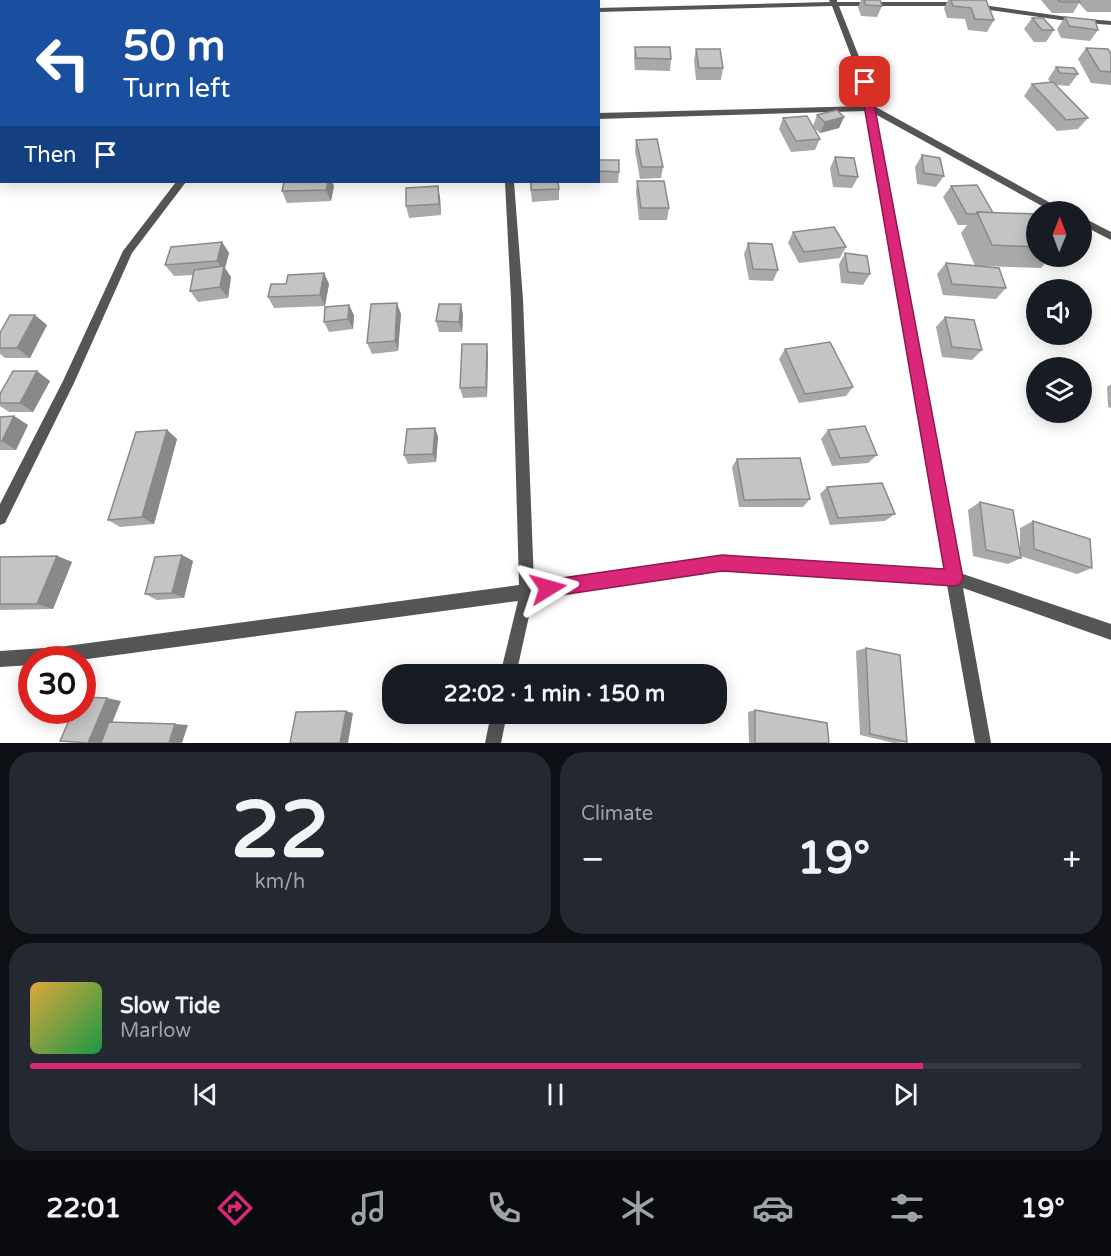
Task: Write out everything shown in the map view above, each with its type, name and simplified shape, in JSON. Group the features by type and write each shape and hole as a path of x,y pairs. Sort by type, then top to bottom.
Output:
{"street":[{"path":"600,10 834,2 962,4 1111,23"},
{"path":"834,2 865,82 982,743"},
{"path":"600,116 870,108 1042,201"},
{"path":"0,518 68,383 128,250 180,183"},
{"path":"509,183 518,299 527,591 510,664"},
{"path":"1092,226 1111,236"},
{"path":"0,659 59,655 722,563 954,578 1111,632"},
{"path":"493,743 497,724"}],"building":[{"path":"864,0 880,0 882,6 866,5"},
{"path":"951,0 986,0 994,20 975,19 971,8 953,6"},
{"path":"1058,0 1079,0 1080,2 1060,2"},
{"path":"1065,17 1095,20 1098,30 1069,26"},
{"path":"1032,18 1043,18 1054,30 1042,30"},
{"path":"635,47 670,47 671,59 636,58"},
{"path":"1086,48 1108,49 1111,54 1111,72 1100,71"},
{"path":"696,49 720,49 723,68 699,68"},
{"path":"1056,67 1074,68 1078,74 1060,73"},
{"path":"1053,82 1088,118 1066,120 1032,84"},
{"path":"837,110 844,117 825,122 817,115"},
{"path":"807,116 820,139 796,141 783,118"},
{"path":"657,139 663,167 642,167 636,140"},
{"path":"922,155 940,158 944,176 924,173"},
{"path":"835,157 854,158 858,177 839,175"},
{"path":"600,160 619,160 619,172 600,171"},
{"path":"637,181 664,181 669,208 641,208"},
{"path":"284,183 328,183 326,190 282,191"},
{"path":"531,183 558,183 559,189 531,190"},
{"path":"977,185 993,213 967,214 951,186"},
{"path":"438,186 439,204 406,206 406,188"},
{"path":"977,212 1026,214 1026,247 992,245"},
{"path":"834,227 846,247 804,252 793,232"},
{"path":"222,242 217,261 165,265 171,247"},
{"path":"748,243 772,244 778,270 753,269"},
{"path":"845,253 867,256 870,274 848,272"},
{"path":"946,263 999,268 1006,288 952,284"},
{"path":"224,266 220,287 190,291 194,270"},
{"path":"324,273 320,295 268,297 271,284 286,284 288,275"},
{"path":"397,303 395,341 367,343 371,304"},
{"path":"439,304 461,304 459,322 436,321"},
{"path":"349,305 348,319 324,322 325,307"},
{"path":"10,315 35,315 17,348 0,348 0,333"},
{"path":"945,317 974,320 982,350 952,347"},
{"path":"830,342 853,387 805,394 785,349"},
{"path":"462,344 487,344 486,387 460,388"},
{"path":"13,371 37,371 20,403 0,403 0,394"},
{"path":"14,416 2,441 0,441 0,417"},
{"path":"865,426 877,455 840,458 828,430"},
{"path":"435,428 433,454 404,455 407,429"},
{"path":"167,430 142,517 108,520 136,432"},
{"path":"800,458 810,499 744,500 737,459"},
{"path":"882,483 895,514 838,518 827,487"},
{"path":"980,502 1013,510 1021,558 986,550"},
{"path":"1033,521 1090,539 1092,568 1034,549"},
{"path":"182,555 172,593 145,594 155,557"},
{"path":"57,556 37,604 0,604 0,557"},
{"path":"866,648 900,655 907,742 870,734"},
{"path":"96,698 107,698 88,743 60,741 67,724 96,724"},
{"path":"755,710 827,723 829,743 755,743"},
{"path":"346,711 340,743 290,743 296,712"},
{"path":"109,722 175,724 169,743 101,743"}],"route":[{"path":"548,588 722,563 954,578 865,82"}]}
